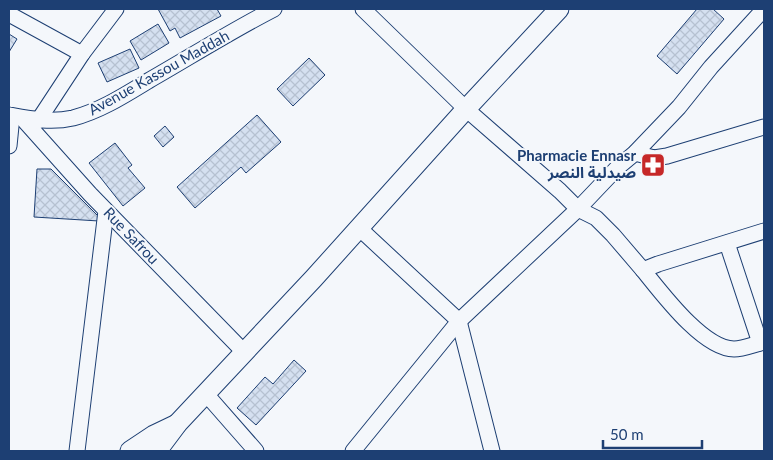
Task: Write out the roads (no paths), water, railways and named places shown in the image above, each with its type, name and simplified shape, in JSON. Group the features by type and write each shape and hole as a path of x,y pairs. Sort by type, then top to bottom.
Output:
{"main road":[{"path":"156,451 178,423 559,9"},
{"path":"130,451 154,435 178,423"}],"street":[{"path":"38,121 82,54 116,9"},
{"name":"Avenue Kassou Maddah","path":"14,116 38,121 50,121 73,118 106,105 274,9"},
{"path":"363,9 466,109 578,209 596,218 676,309 706,338 734,349 762,342 727,242"},
{"path":"353,451 459,321 578,209 617,168 635,154 679,107 711,67 764,9"},
{"path":"9,14 82,54"},
{"path":"9,146 14,116"},
{"name":"Rue Safrou","path":"14,116 244,352"},
{"path":"635,154 654,158 668,156 764,128"},
{"path":"77,451 106,211"},
{"path":"359,228 459,321 492,451"},
{"path":"643,270 764,231"},
{"path":"206,394 256,451"}],"place":[{"name":"Pharmacie Ennasr صيدلية النصر","path":"653,165"}]}
